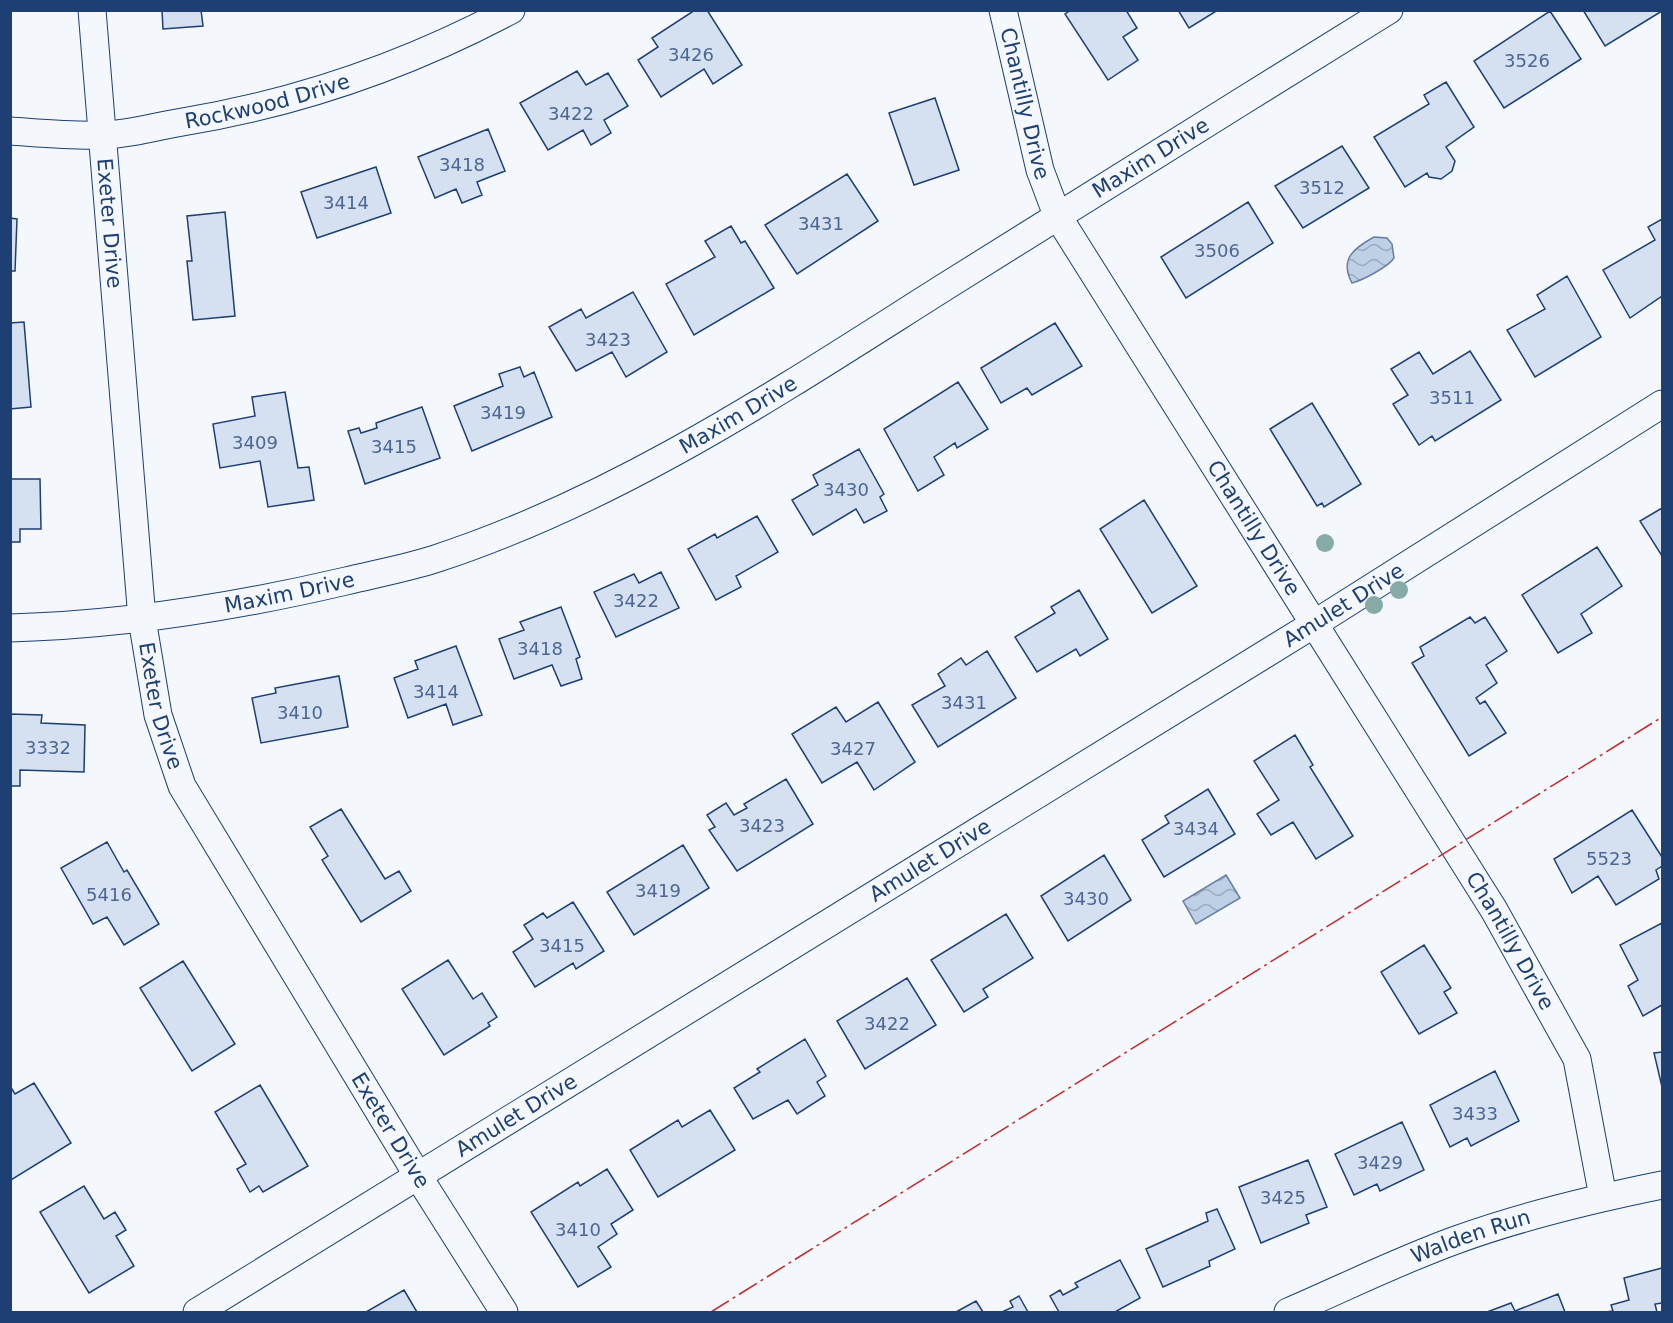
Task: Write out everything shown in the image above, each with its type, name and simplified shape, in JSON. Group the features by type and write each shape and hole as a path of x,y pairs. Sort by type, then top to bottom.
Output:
{"street":[{"name":"Exeter Drive","path":"92,10 142,620 158,715 182,786 418,1176 504,1312"},
{"name":"Rockwood Drive","path":"10,131 103,135 230,114 305,96 427,51 511,10"},
{"name":"Chantilly Drive","path":"1003,10 1040,170 1058,215 1494,910 1577,1059 1603,1197"},
{"name":"Maxim Drive","path":"10,628 84,626 142,620 310,589 432,560 501,535 658,463 816,368 1389,10"},
{"name":"Amulet Drive","path":"196,1312 1314,624 1662,404"},
{"name":"Walden Run","path":"1288,1312 1457,1239 1603,1197 1662,1185"}],"water":[{"path":"1374,237 1387,238 1392,244 1394,258 1375,273 1352,283 1348,275 1348,261 1360,245"},
{"path":"1226,875 1240,898 1196,924 1183,901"}],"building":[{"path":"162,10 201,10 203,26 163,29"},
{"path":"695,10 707,10 742,65 713,84 704,69 661,97 638,60 658,47 652,38"},
{"path":"1071,10 1126,10 1137,28 1123,37 1138,60 1108,80 1065,14"},
{"path":"1178,10 1218,10 1189,28"},
{"path":"1583,10 1662,10 1662,11 1605,46"},
{"path":"1550,11 1581,59 1504,108 1474,61"},
{"path":"577,71 586,85 608,73 628,106 604,120 611,133 591,145 583,130 548,150 520,103"},
{"path":"1446,82 1474,127 1446,147 1455,161 1452,171 1441,179 1429,177 1427,173 1405,187 1374,137 1429,104 1424,95"},
{"path":"935,98 959,170 914,185 889,113"},
{"path":"488,129 505,171 477,182 482,195 462,203 456,189 435,198 418,157"},
{"path":"1342,146 1369,188 1303,228 1275,186"},
{"path":"376,167 391,213 317,238 301,192"},
{"path":"847,174 878,221 797,274 765,225"},
{"path":"1248,202 1273,243 1186,298 1161,257"},
{"path":"225,212 235,316 193,320 187,261 192,261 187,216"},
{"path":"10,218 17,219 15,271 10,271"},
{"path":"1662,219 1662,296 1630,318 1603,270 1655,240 1648,227"},
{"path":"731,226 741,243 745,241 774,288 694,335 666,284 715,257 705,241"},
{"path":"1567,276 1601,337 1535,377 1507,330 1545,309 1537,295"},
{"path":"633,292 667,352 626,377 612,352 576,371 549,327 581,309 586,318"},
{"path":"24,322 31,407 10,409 10,323"},
{"path":"1055,323 1082,366 1032,395 1027,388 1001,403 981,368"},
{"path":"1470,351 1501,400 1435,441 1432,436 1419,445 1393,404 1408,395 1391,369 1419,352 1433,374"},
{"path":"520,367 524,377 534,372 552,417 472,451 454,406 503,386 499,374"},
{"path":"958,382 988,429 957,448 955,443 934,457 944,475 918,491 884,429"},
{"path":"285,392 298,468 309,467 314,500 268,507 260,461 220,468 213,424 255,416 252,397"},
{"path":"1312,403 1361,484 1324,507 1322,503 1317,506 1270,429"},
{"path":"422,407 440,458 365,484 348,431 359,428 361,433 377,428 376,423"},
{"path":"859,449 884,494 880,497 887,511 864,523 856,509 813,535 792,500 818,485 813,475"},
{"path":"10,479 40,479 41,529 20,529 20,542 10,542"},
{"path":"1144,500 1197,586 1152,613 1100,529"},
{"path":"1662,508 1662,556 1640,521"},
{"path":"757,516 778,552 736,576 741,587 716,600 688,549 715,534 717,538"},
{"path":"1597,547 1622,586 1581,614 1592,633 1558,653 1522,595"},
{"path":"661,572 679,608 616,637 594,592 634,574 639,583"},
{"path":"1079,590 1108,639 1080,656 1076,649 1037,672 1015,637 1055,613 1051,607"},
{"path":"561,607 580,657 576,659 582,679 561,686 552,665 514,679 499,639 524,630 520,622"},
{"path":"1470,617 1475,623 1485,617 1507,651 1486,665 1497,683 1476,698 1480,704 1485,701 1506,733 1469,756 1412,663 1424,656 1420,647"},
{"path":"456,646 482,715 453,725 446,704 408,718 394,678 418,669 415,661"},
{"path":"987,651 1016,698 938,747 912,705 945,686 938,674 961,658 966,665"},
{"path":"339,676 348,727 261,743 252,698 276,693 275,688"},
{"path":"878,702 915,762 874,790 857,762 822,783 792,734 836,707 846,722"},
{"path":"10,714 42,715 41,723 85,725 84,772 20,770 20,786 10,786"},
{"path":"1295,735 1313,765 1310,767 1353,836 1316,859 1293,822 1271,835 1257,814 1279,800 1254,761"},
{"path":"786,779 813,824 737,871 709,830 715,827 707,815 726,803 734,815 747,808 744,804"},
{"path":"1208,789 1235,834 1164,877 1142,840 1169,823 1165,816"},
{"path":"341,809 385,879 399,871 411,891 361,922 322,860 328,856 310,827"},
{"path":"1632,810 1662,857 1662,866 1656,870 1659,879 1616,905 1598,876 1572,893 1554,859"},
{"path":"107,842 124,872 127,870 159,924 124,945 107,917 93,924 61,868"},
{"path":"683,845 709,888 634,935 607,892"},
{"path":"1104,855 1131,900 1068,941 1041,896"},
{"path":"573,902 604,951 576,969 573,963 535,987 513,952 533,939 524,925 543,913 547,918"},
{"path":"1006,914 1033,958 983,989 988,997 964,1012 931,960"},
{"path":"1662,923 1662,1005 1643,1016 1628,986 1638,980 1620,945"},
{"path":"1424,945 1451,988 1444,992 1457,1013 1419,1034 1381,972"},
{"path":"448,960 473,999 482,993 497,1017 488,1023 490,1026 444,1055 402,989"},
{"path":"183,961 235,1044 192,1071 140,988"},
{"path":"907,978 936,1025 865,1069 837,1021"},
{"path":"805,1039 826,1076 817,1082 825,1096 797,1114 788,1100 753,1119 734,1088 760,1072 757,1069"},
{"path":"1662,1052 1662,1087 1654,1053"},
{"path":"1495,1071 1519,1121 1471,1146 1467,1138 1450,1147 1430,1105"},
{"path":"34,1083 71,1143 11,1180 10,1086 15,1094"},
{"path":"260,1085 308,1166 263,1192 259,1186 250,1192 237,1169 246,1164 215,1112"},
{"path":"710,1110 735,1150 658,1197 630,1150 678,1120 682,1127"},
{"path":"1402,1122 1424,1170 1380,1191 1377,1184 1354,1195 1335,1154"},
{"path":"1308,1160 1327,1207 1306,1215 1309,1223 1261,1243 1239,1187"},
{"path":"607,1169 633,1210 611,1224 617,1234 598,1247 611,1267 578,1287 531,1212 578,1182 580,1186"},
{"path":"84,1186 104,1219 115,1212 126,1230 116,1236 134,1266 89,1293 40,1212"},
{"path":"1217,1209 1235,1249 1209,1261 1210,1266 1163,1287 1146,1249 1208,1221 1206,1213"},
{"path":"1120,1260 1140,1298 1115,1312 1059,1312 1050,1296 1060,1290 1063,1295 1078,1287 1075,1283"},
{"path":"1662,1268 1662,1303 1655,1304 1657,1312 1605,1312 1613,1311 1611,1305 1629,1300 1624,1278"},
{"path":"404,1290 417,1312 366,1312"},
{"path":"1558,1294 1565,1312 1487,1312 1511,1303 1515,1311"},
{"path":"1019,1296 1028,1312 1002,1312 1013,1307 1010,1301"},
{"path":"976,1301 983,1312 956,1312"}],"power":[{"path":"711,1312 1662,717"}]}
